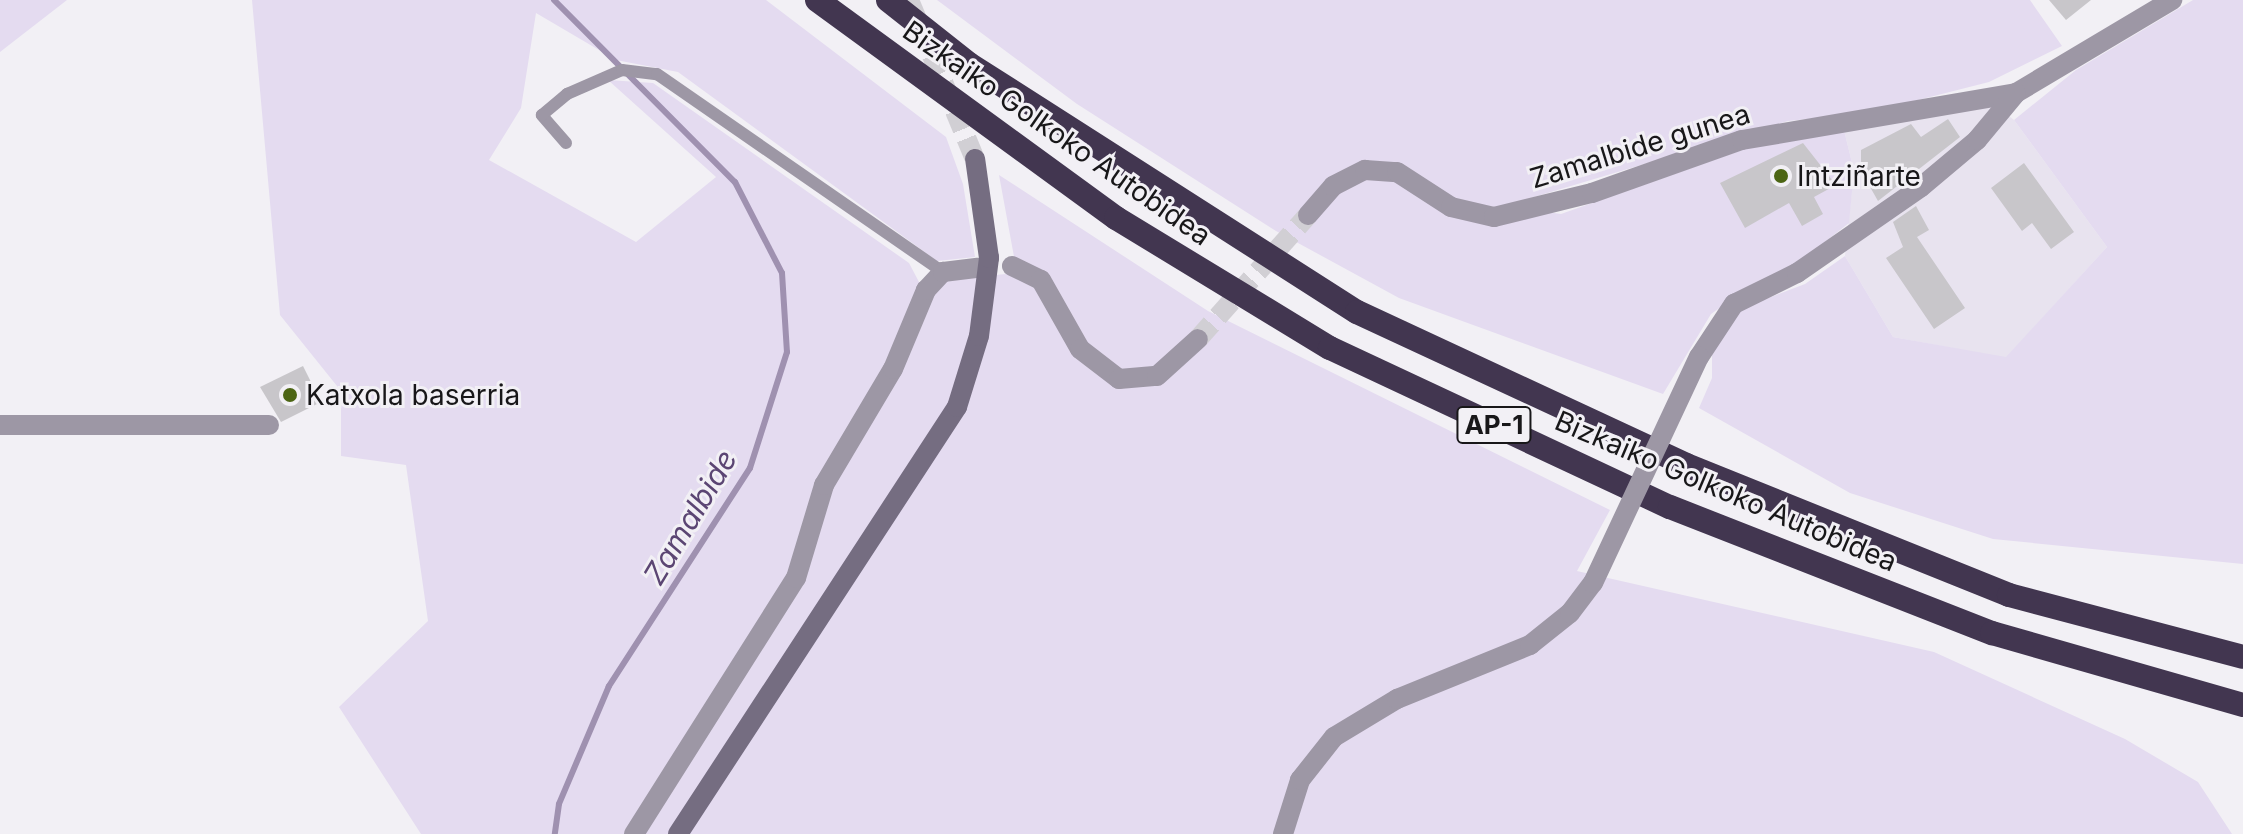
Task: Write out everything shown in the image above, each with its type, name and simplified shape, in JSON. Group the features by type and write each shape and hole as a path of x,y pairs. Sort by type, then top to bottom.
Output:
{"highway":[{"name":"Bizkaiko Golkoko Autobidea","path":"817,0 1116,218 1330,348 1670,507 1992,633 2243,705"},
{"name":"Bizkaiko Golkoko Autobidea","path":"888,0 969,64 1357,312 1686,465 2009,595 2243,657"}],"main road":[{"path":"678,834 957,407 987,286 987,211 975,159"}],"street":[{"name":"Zamalbide gunea","path":"1283,834 1300,780 1334,737 1397,699 1530,645 1570,613 1593,583 1699,357 1734,304 1797,273 1921,187 1977,140 2016,93 2172,0"},
{"name":"Zamalbide gunea","path":"1308,215 1333,186 1365,170 1397,172 1451,207 1494,217 1592,193 1742,140 2016,93"},
{"path":"1012,266 1041,280 1085,356 1119,379 1157,376 1198,339"},
{"path":"634,834 796,578 824,485 893,369 926,290 943,272 978,268"},
{"path":"0,425 269,425"}],"lane":[{"path":"566,143 542,115 567,94 622,70 657,74 943,272"}],"shaded area":[{"path":"0,0 67,0 0,52"},
{"path":"252,0 766,0 946,137 963,184 975,257 937,261 678,72 616,60 536,13 521,108 489,160 636,242 716,177 608,80 653,83 909,263 919,282 1017,273 999,175 1208,311 1610,510 1577,571 1934,652 2125,739 2198,782 2232,834 421,834 339,707 428,621 406,465 341,456 341,391 280,315"},
{"path":"937,0 2030,0 2062,46 1989,82 1867,113 1788,121 1504,206 1561,214 1767,141 1844,130 1854,171 1849,223 1782,276 1752,285 1711,314 1663,394 1399,298 1276,231 1077,104"},
{"path":"2193,0 2243,0 2243,564 1993,539 1850,493 1699,408 1712,378 1712,347 1742,308 1805,284 1845,256 1893,337 2006,357 2107,247 2014,120 2076,70"},
{"path":"1992,103 2014,120 2107,247 2006,358 1893,337 1845,256 1854,171 1844,130"}],"building":[{"path":"2049,0 2091,0 2066,20"},
{"path":"1948,119 1960,137 1878,201 1861,171 1861,150 1911,124 1921,137"},
{"name":"Intziñarte","path":"1803,143 1836,185 1814,197 1823,214 1802,226 1789,203 1745,228 1720,183"},
{"path":"2024,163 2074,232 2051,249 2032,223 2022,231 1991,188"},
{"path":"1916,206 1929,230 1917,237 1965,308 1934,329 1886,258 1903,247 1893,222"},
{"name":"Katxola baserria","path":"303,366 321,402 281,422 260,387"}],"waterway":[{"name":"Zamalbide","path":"554,0 735,182 782,273 787,352 750,468 609,686 559,804 555,834"}],"tunnel":[{"path":"909,0 975,159"},
{"path":"1198,339 1308,215"}],"place":[{"name":"Intziñarte","path":"1781,176"},
{"name":"Katxola baserria","path":"290,395"}]}
